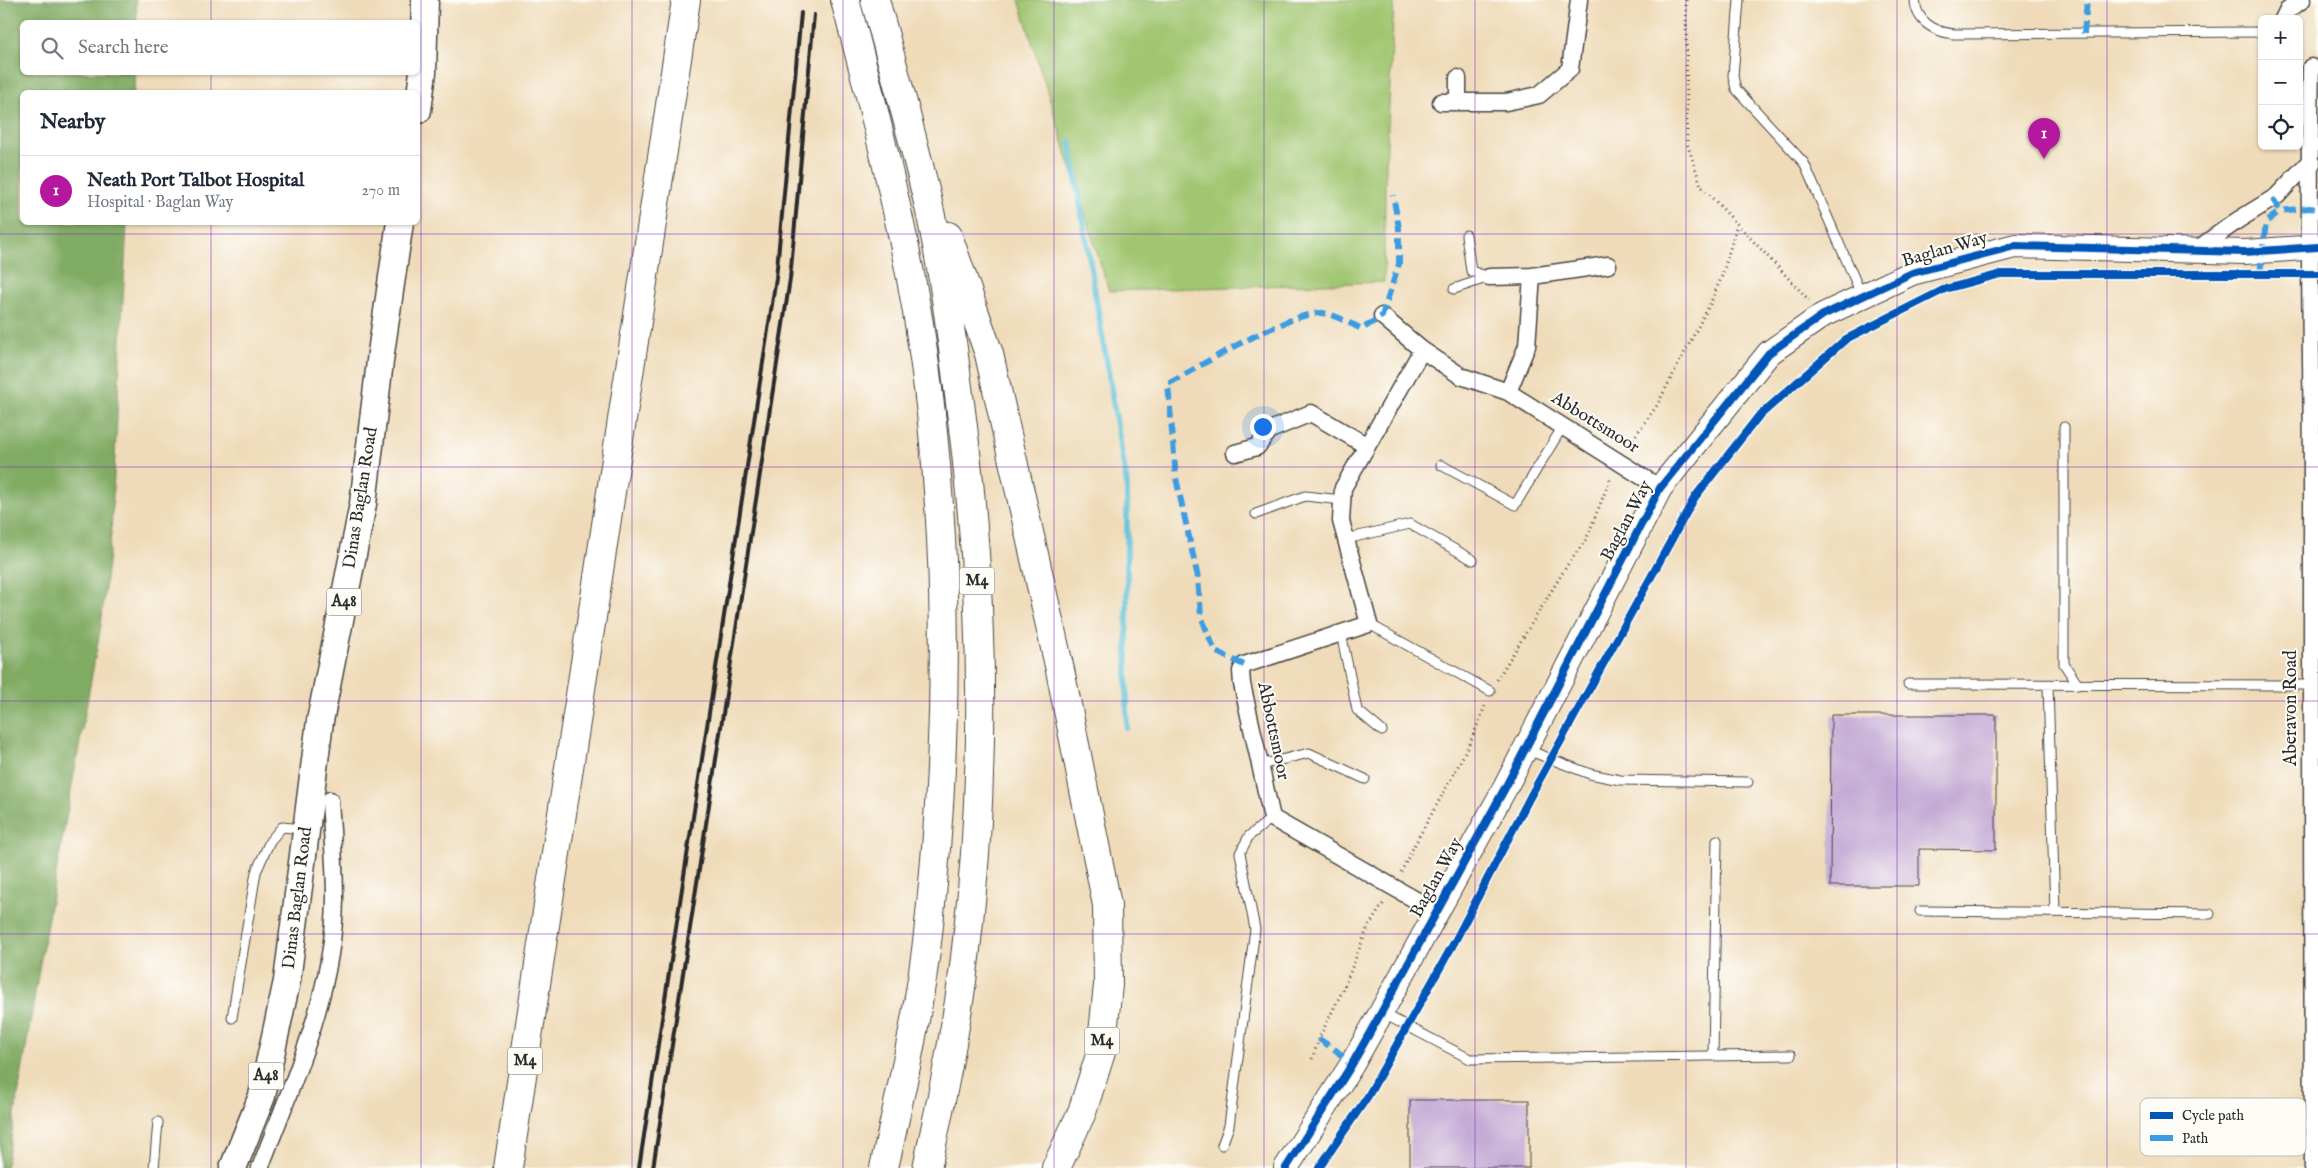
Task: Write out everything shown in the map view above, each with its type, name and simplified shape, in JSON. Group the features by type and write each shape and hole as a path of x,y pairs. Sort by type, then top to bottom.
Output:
{"highway":[{"name":"M4","path":"508,1168 686,0"},
{"name":"M4","path":"845,0 874,106 899,215 919,327 935,460 943,570 944,692 938,816 928,937 908,1056 884,1168"},
{"name":"M4","path":"875,0 929,208 950,323 968,458 975,552 981,695 977,819 967,941 949,1063 927,1168"},
{"name":"M4","path":"902,99 989,354 1060,670 1107,905 1108,985 1101,1052 1082,1112 1056,1168"}],"main road":[{"path":"420,95 423,72 425,0"},
{"name":"Dinas Baglan Road","path":"233,1168 262,1096 288,981 320,721 363,504 380,352 400,225"}],"street":[{"path":"1441,102 1506,102 1539,95 1570,69 1579,0"},
{"path":"2285,15 2287,11 2302,0"},
{"name":"Aberavon Road","path":"2309,66 2314,166 2315,542 2310,685 2315,957 2313,1168"},
{"path":"1458,78 1458,102"},
{"path":"2195,251 2238,220 2278,196 2314,166"},
{"name":"Baglan Way","path":"1286,1168 1351,1066 1381,1013 1525,749 1660,488 1769,353 1823,315 1912,273 2015,246 2245,252 2313,247"},
{"path":"1489,277 1532,276 1608,265"},
{"path":"1508,392 1527,346 1532,276"},
{"name":"Abbottsmoor","path":"1382,316 1422,350 1461,376 1508,392 1660,488"},
{"path":"1369,624 1340,522 1343,488 1422,350"},
{"path":"1235,453 1257,447 1270,430 1311,413 1367,446"},
{"name":"Abbottsmoor","path":"1272,818 1242,684 1241,671 1244,665 1369,624"},
{"name":"Dinas Baglan Road","path":"260,1168 306,1051 327,965 335,900 330,800"},
{"path":"1272,818 1435,911"}],"lane":[{"path":"1739,0 1733,76 1736,89 1804,163 1862,296"},
{"path":"1915,0 1915,7 1925,23 1938,33 2258,32"},
{"path":"1466,235 1471,271 1489,277"},
{"path":"1454,289 1489,277"},
{"path":"1441,464 1515,505 1563,426"},
{"path":"2064,427 2064,664 2078,684"},
{"path":"1256,514 1305,496 1342,500"},
{"path":"1346,539 1410,524 1473,560"},
{"path":"1369,624 1490,691"},
{"path":"1341,633 1357,710 1382,731"},
{"path":"1908,684 2310,685"},
{"path":"2048,684 2055,912"},
{"path":"1525,749 1590,774 1620,780 1748,782"},
{"path":"1260,764 1309,753 1365,779"},
{"path":"1222,1145 1229,1126 1255,929 1240,853 1249,836 1272,818"},
{"path":"232,1018 256,872 270,841 282,827 306,829"},
{"path":"1713,1056 1717,840"},
{"path":"1920,911 2210,914"},
{"path":"1381,1013 1470,1059 1791,1055"},
{"path":"154,1168 158,1122"}],"path":[{"path":"1686,0 1687,143 1701,186 1823,315"},
{"path":"1312,1059 1320,1036 1343,990 1368,927 1394,888 1424,824 1476,730 1490,691 1568,564 1586,540 1618,460 1656,407 1710,304 1722,276 1737,225"}],"green space":[{"path":"0,0 136,0 137,20 20,20 20,75 135,75 134,90 20,90 20,225 127,225 111,534 101,625 44,940 6,1168 0,1168"},
{"path":"1019,0 1394,0 1385,187 1384,282 1109,291"}],"building":[{"path":"1831,715 1996,715 1996,850 1919,849 1919,886 1830,886"},
{"path":"1410,1100 1529,1100 1529,1168 1410,1168"}],"waterway":[{"path":"1070,142 1127,485 1127,728"}],"railway":[{"path":"639,1168 776,278 801,13"},
{"path":"653,1168 790,279 814,15"}],"marked path":[{"path":"2084,34 2087,0"},
{"path":"1244,665 1215,651 1201,616 1198,578 1176,478 1168,384 1244,341 1288,321 1322,313 1337,317 1362,329 1382,316 1399,264 1399,228 1393,195"},
{"path":"2273,199 2280,211 2318,209"},
{"path":"2260,274 2266,222 2280,211"},
{"path":"1319,1039 1337,1051 1351,1066"}],"cycle path":[{"path":"1286,1168 1351,1066 1505,788 1660,488 1769,353 1823,315 1912,273 2015,246 2245,252 2318,247"},
{"path":"1319,1168 1368,1096 1455,941 1530,797 1695,497 1758,417 1846,339 1945,289 2001,274 2318,274"}],"place":[{"name":"Neath Port Talbot Hospital","path":"2044,159"}]}
